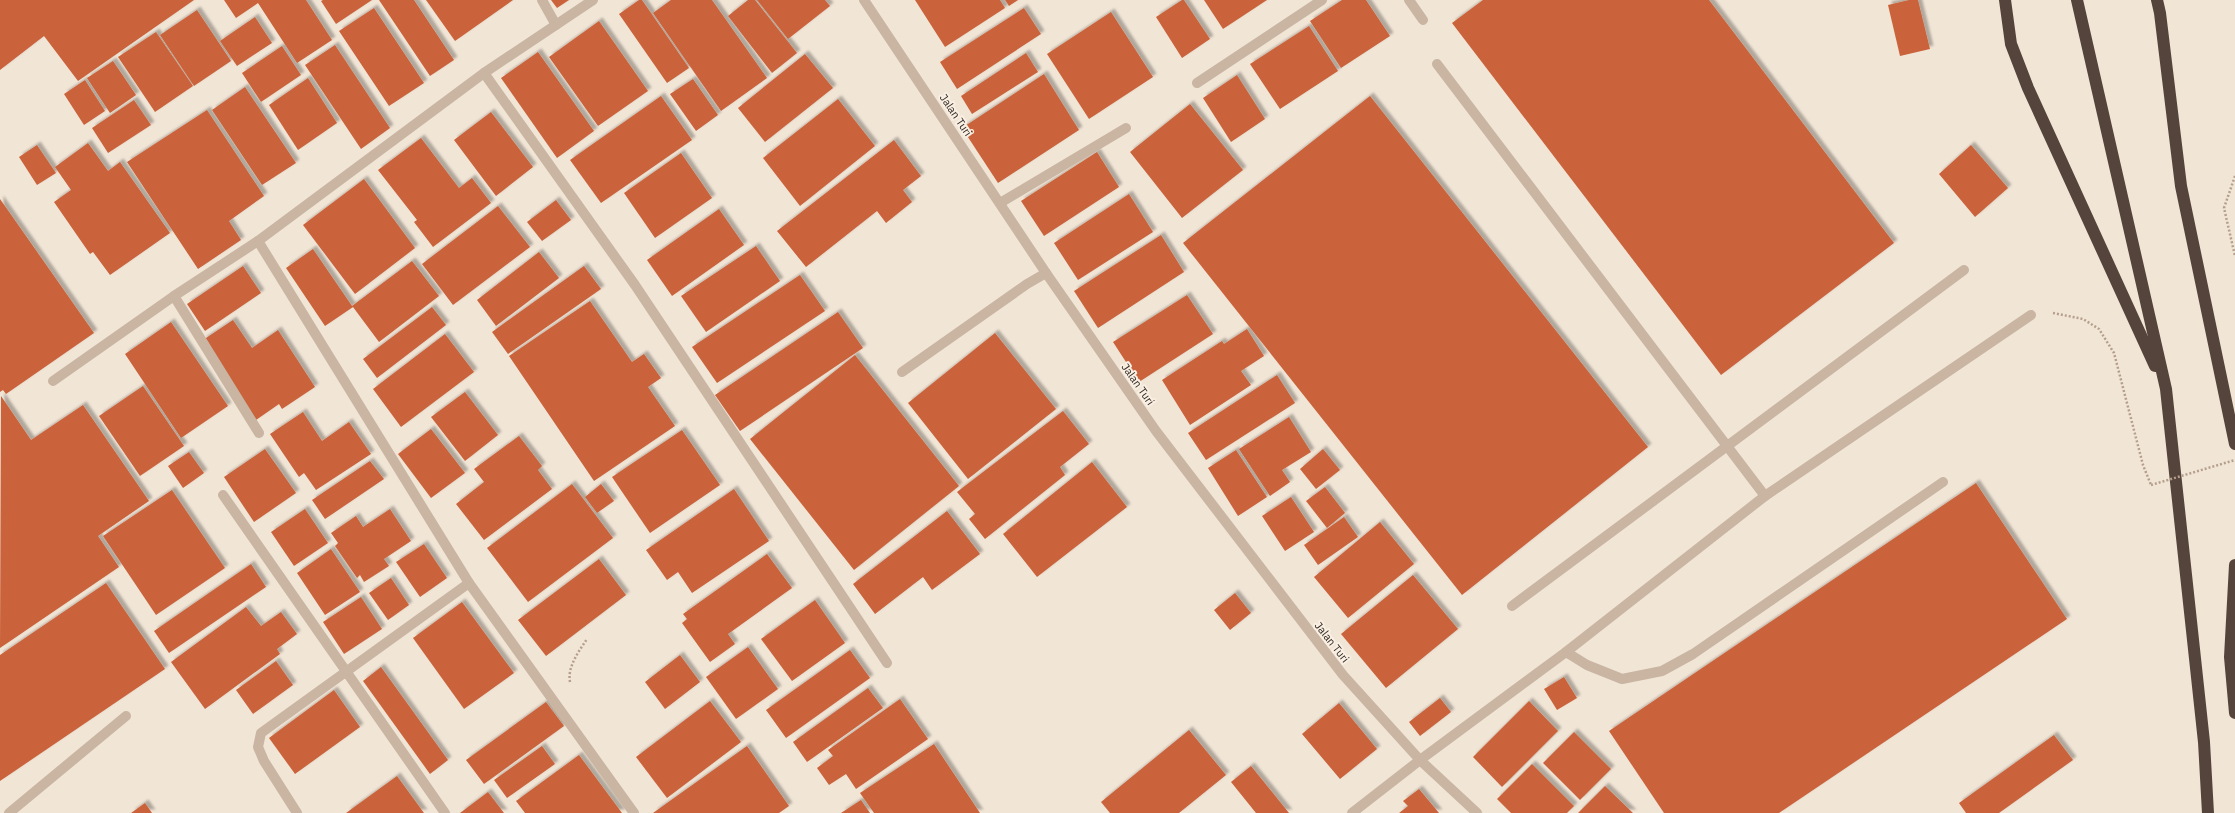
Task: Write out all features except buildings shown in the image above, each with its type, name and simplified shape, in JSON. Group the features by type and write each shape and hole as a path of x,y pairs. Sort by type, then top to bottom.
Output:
{"highway":[{"path":"2005,0 2011,44 2028,88 2166,389"},
{"path":"2077,0 2166,389 2204,742 2208,813"},
{"path":"2157,0 2160,13 2181,186 2235,444"},
{"path":"2235,565 2230,657 2235,713"}],"street":[{"path":"542,0 556,25"},
{"path":"53,381 174,296 258,241 484,74 593,0"},
{"name":"Jalan Turi","path":"864,0 1000,202 1046,274 1156,431 1343,675 1420,760 1476,813"},
{"path":"1197,83 1322,0"},
{"path":"1409,0 1423,20"},
{"path":"1437,64 1765,496"},
{"path":"484,74 635,285 887,663"},
{"path":"1000,202 1126,128"},
{"path":"258,241 469,583 634,813"},
{"path":"1512,606 1964,270"},
{"path":"902,372 1027,284 1046,274"},
{"path":"174,296 259,433"},
{"path":"1352,813 1420,760 1566,652 1765,496 2031,315"},
{"path":"1566,652 1587,665 1622,679 1662,671 1693,654 1943,482"},
{"path":"223,495 445,813"},
{"path":"297,813 264,761 258,747 261,732 469,583"},
{"path":"9,813 126,716"}],"path":[{"path":"2235,176 2224,208 2235,256"},
{"path":"2031,315 2063,313 2083,319 2099,329 2114,353 2143,465 2151,485 2235,460"},
{"path":"570,684 569,676 577,654 587,639"}]}
